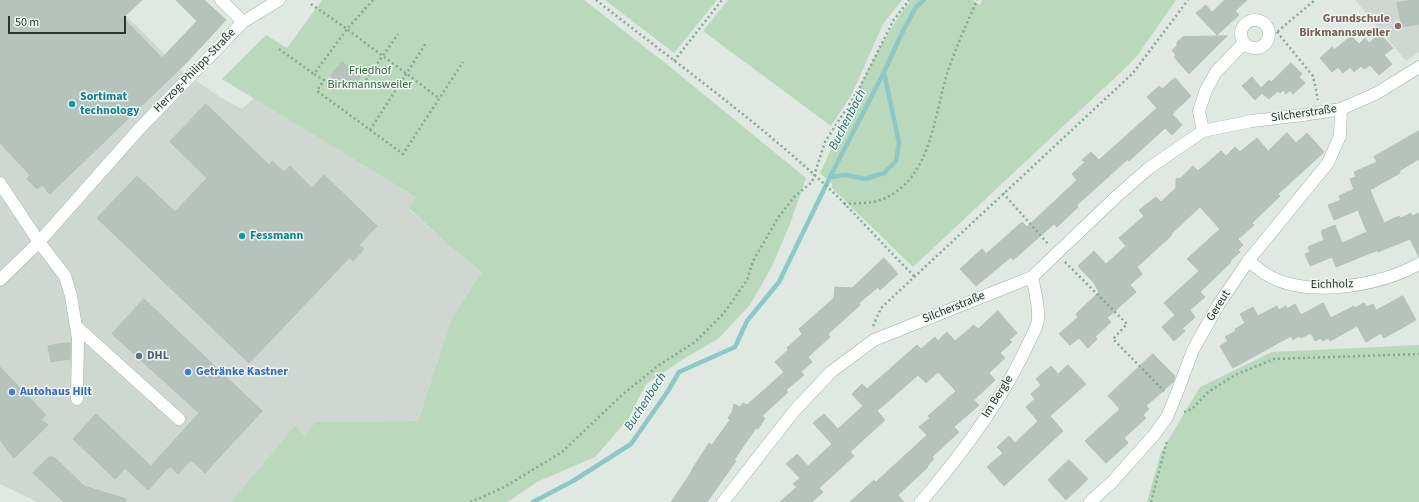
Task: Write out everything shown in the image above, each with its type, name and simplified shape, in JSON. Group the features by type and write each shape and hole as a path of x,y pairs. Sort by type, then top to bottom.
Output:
{"street":[{"path":"221,0 243,22"},
{"name":"Herzog-Philipp-Straße","path":"0,280 39,242 140,128 243,22 279,0"},
{"path":"1253,20 1262,22 1273,33 1266,42 1259,47 1251,47 1244,42 1242,38 1242,29 1248,22 1253,20"},
{"path":"1202,131 1199,111 1206,90 1216,72 1244,42"},
{"name":"Silcherstraße","path":"723,502 795,410 831,372 874,340 1032,277 1117,196 1149,168 1202,131 1252,121 1341,108 1377,93 1419,67"},
{"name":"Gereut","path":"1090,502 1112,482 1154,435 1167,417 1193,350 1217,307 1248,261 1328,163 1340,136 1341,108"},
{"path":"0,183 39,242 65,276 71,296 77,327 77,399"},
{"name":"Eichholz","path":"1248,261 1271,277 1289,284 1317,287 1362,284 1406,271 1419,264"},
{"name":"Im Bergle","path":"921,502 971,440 992,409 1022,358 1038,321 1037,299 1032,277"},
{"path":"77,327 179,419"}],"path":[{"path":"314,74 347,29 373,0"},
{"path":"596,0 764,132 834,194 914,276"},
{"path":"674,61 722,0"},
{"path":"470,502 506,486 562,452 628,390 659,364 694,342 724,313 747,280 753,261 778,218 794,197 812,182 825,142 859,89 893,21 909,0"},
{"path":"844,204 882,200 898,191 915,173 933,130 948,70 977,0"},
{"path":"874,340 873,325 881,308 1133,73 1188,0"},
{"path":"1315,0 1273,33 1313,76 1321,112"},
{"path":"311,4 439,98"},
{"path":"366,80 398,34"},
{"path":"370,130 426,43"},
{"path":"279,49 324,80 317,91 403,154 463,62"},
{"path":"1003,193 1057,253 1127,324 1113,339 1174,401"},
{"path":"1151,502 1167,444 1167,417 1192,409 1208,392 1235,375 1274,360 1419,354"}],"shaded area":[{"path":"0,0 110,0 182,71 220,97 242,109 254,98 416,197 409,209 447,244 482,272 452,318 418,421 315,422 305,436 234,502 37,502 0,484"},
{"name":"Grundschule Birkmannsweiler","path":"1355,0 1419,0 1419,52 1406,61"}],"green space":[{"name":"Friedhof Birkmannsweiler","path":"322,0 584,0 664,62 806,178 790,224 772,266 750,305 718,339 685,358 646,384 629,418 595,457 537,482 508,502 231,502 295,426 305,436 315,422 418,421 452,318 482,272 447,244 409,208 416,197 222,79 266,35 287,48"},
{"path":"605,0 717,0 674,53"},
{"path":"728,0 902,0 883,24 852,94 831,126 703,31"},
{"path":"911,0 973,0 980,5 982,0 1176,0 1137,56 913,267 832,188 832,184 820,173 850,106 872,62 897,19"},
{"path":"1419,345 1419,502 1147,502 1161,452 1200,387 1272,352"}],"building":[{"name":"Sortimat technology","path":"0,0 142,0 123,18 162,58 197,21 176,0 204,0 226,20 187,62 50,194 42,185 37,189 27,179 30,175 0,143"},
{"path":"1225,0 1247,0 1235,11 1239,15 1217,35 1196,13 1206,5 1212,12"},
{"path":"1419,0 1419,24 1402,27 1397,3"},
{"path":"1380,34 1393,48 1384,55 1392,64 1379,75 1370,65 1364,69 1361,66 1354,72 1350,67 1343,73 1338,67 1332,72 1320,58 1332,47 1334,50 1351,36 1359,44 1365,38 1369,43"},
{"path":"1227,36 1189,74 1174,57 1176,55 1172,50 1177,46 1177,42 1183,37"},
{"path":"342,62 361,76 350,90 331,76"},
{"path":"1291,63 1302,74 1299,77 1305,83 1293,94 1290,90 1286,94 1283,90 1280,93 1278,91 1269,99 1262,93 1255,100 1242,86 1252,77 1261,88 1269,80 1271,82"},
{"path":"1175,78 1191,96 1172,114 1182,125 1172,135 1165,128 1077,205 1078,207 1057,227 1054,224 1013,260 1011,257 976,286 960,269 982,249 986,254 1022,222 1027,227 1077,180 1072,174 1085,162 1082,160 1091,152 1099,160 1157,108 1147,97 1159,86 1162,89"},
{"name":"Fessmann","path":"206,104 269,165 272,161 284,172 290,166 312,188 324,175 377,226 359,245 364,249 353,261 350,257 249,363 97,218 137,176 175,212 207,178 170,142"},
{"path":"1419,131 1419,159 1399,171 1400,173 1370,190 1384,223 1399,216 1401,218 1411,213 1412,216 1419,213 1419,257 1410,239 1336,267 1332,257 1310,266 1305,254 1310,252 1308,247 1324,240 1321,231 1335,225 1342,243 1367,232 1358,210 1334,220 1328,205 1341,200 1339,196 1354,189 1350,179 1356,177 1354,172 1377,162 1374,157"},
{"path":"1287,133 1296,143 1307,133 1324,152 1278,194 1280,196 1252,223 1254,225 1238,239 1243,245 1238,250 1240,252 1200,292 1205,297 1190,310 1195,317 1182,329 1185,331 1174,341 1162,327 1175,315 1164,303 1199,271 1187,259 1220,229 1200,207 1137,267 1142,274 1130,285 1136,292 1107,318 1111,322 1095,337 1097,339 1088,348 1079,338 1070,345 1059,334 1078,317 1076,314 1099,292 1094,283 1078,266 1094,251 1106,264 1126,246 1119,238 1144,216 1139,210 1156,197 1161,202 1176,188 1176,179 1181,178 1193,166 1198,171 1221,151 1226,156 1235,147 1240,152 1257,138 1268,151"},
{"path":"884,258 898,274 880,290 878,287 859,303 860,305 828,334 830,337 808,357 812,362 801,372 804,375 786,390 788,392 762,416 765,418 758,429 756,428 742,448 734,460 736,461 707,502 671,502 709,443 712,445 730,420 728,418 732,412 734,404 740,407 743,403 747,405 784,372 775,362 802,334 799,329 834,298 835,287 852,288"},
{"path":"1403,296 1416,320 1384,338 1381,333 1366,342 1357,326 1330,341 1328,338 1323,341 1321,338 1315,341 1311,333 1301,338 1299,336 1293,340 1291,336 1233,368 1220,346 1228,341 1225,337 1236,331 1235,329 1245,323 1240,314 1253,307 1258,316 1277,306 1279,310 1286,306 1287,309 1295,304 1301,315 1323,303 1331,318 1354,306 1355,308 1364,303 1367,307 1373,304 1376,310"},
{"path":"144,299 262,411 205,473 191,460 178,474 170,466 148,490 125,468 115,479 73,439 96,414 151,466 199,413 112,334"},
{"path":"998,311 1017,333 1009,340 1012,342 1000,353 1005,358 989,373 995,380 974,400 979,405 954,427 959,432 932,457 934,459 927,466 928,467 898,495 904,502 850,502 874,480 876,482 927,435 919,427 930,418 928,416 956,391 938,372 926,383 918,375 877,411 885,420 850,452 854,456 819,488 823,492 812,502 780,502 797,487 793,484 800,478 786,464 797,454 808,466 832,444 813,423 824,414 838,429 863,406 852,394 862,384 867,389 917,345 921,349 935,337 938,341 947,332 955,341 974,325 978,329"},
{"path":"70,343 70,359 51,362 48,346"},
{"path":"1153,354 1175,376 1173,382 1146,406 1149,409 1143,415 1146,418 1124,438 1128,443 1106,463 1085,441 1120,409 1108,396"},
{"path":"1068,365 1086,384 1050,416 1063,431 1004,486 987,467 1003,453 997,447 1009,436 1015,443 1038,421 1026,407 1035,399 1031,394 1041,385 1036,379 1051,366 1058,374"},
{"name":"Autohaus Hilt","path":"0,367 46,415 41,420 48,425 14,458 0,440"},
{"path":"49,457 54,457 84,486 126,499 126,502 64,502 33,473"},
{"path":"1069,460 1088,479 1066,500 1048,480"}],"waterway":[{"name":"Buchenbach","path":"533,502 573,481 631,444 668,391 679,372 735,347 747,321 779,282 901,35 916,7 924,0"},
{"name":"Buchenbach","path":"830,177 846,175 865,179 884,173 896,161 899,143 884,72"}],"place":[{"name":"Grundschule Birkmannsweiler","path":"1398,26"},
{"name":"Sortimat technology","path":"72,104"},
{"name":"Fessmann","path":"242,236"},
{"name":"DHL","path":"139,356"},
{"name":"Getränke Kastner","path":"188,372"},
{"name":"Autohaus Hilt","path":"12,392"}]}
